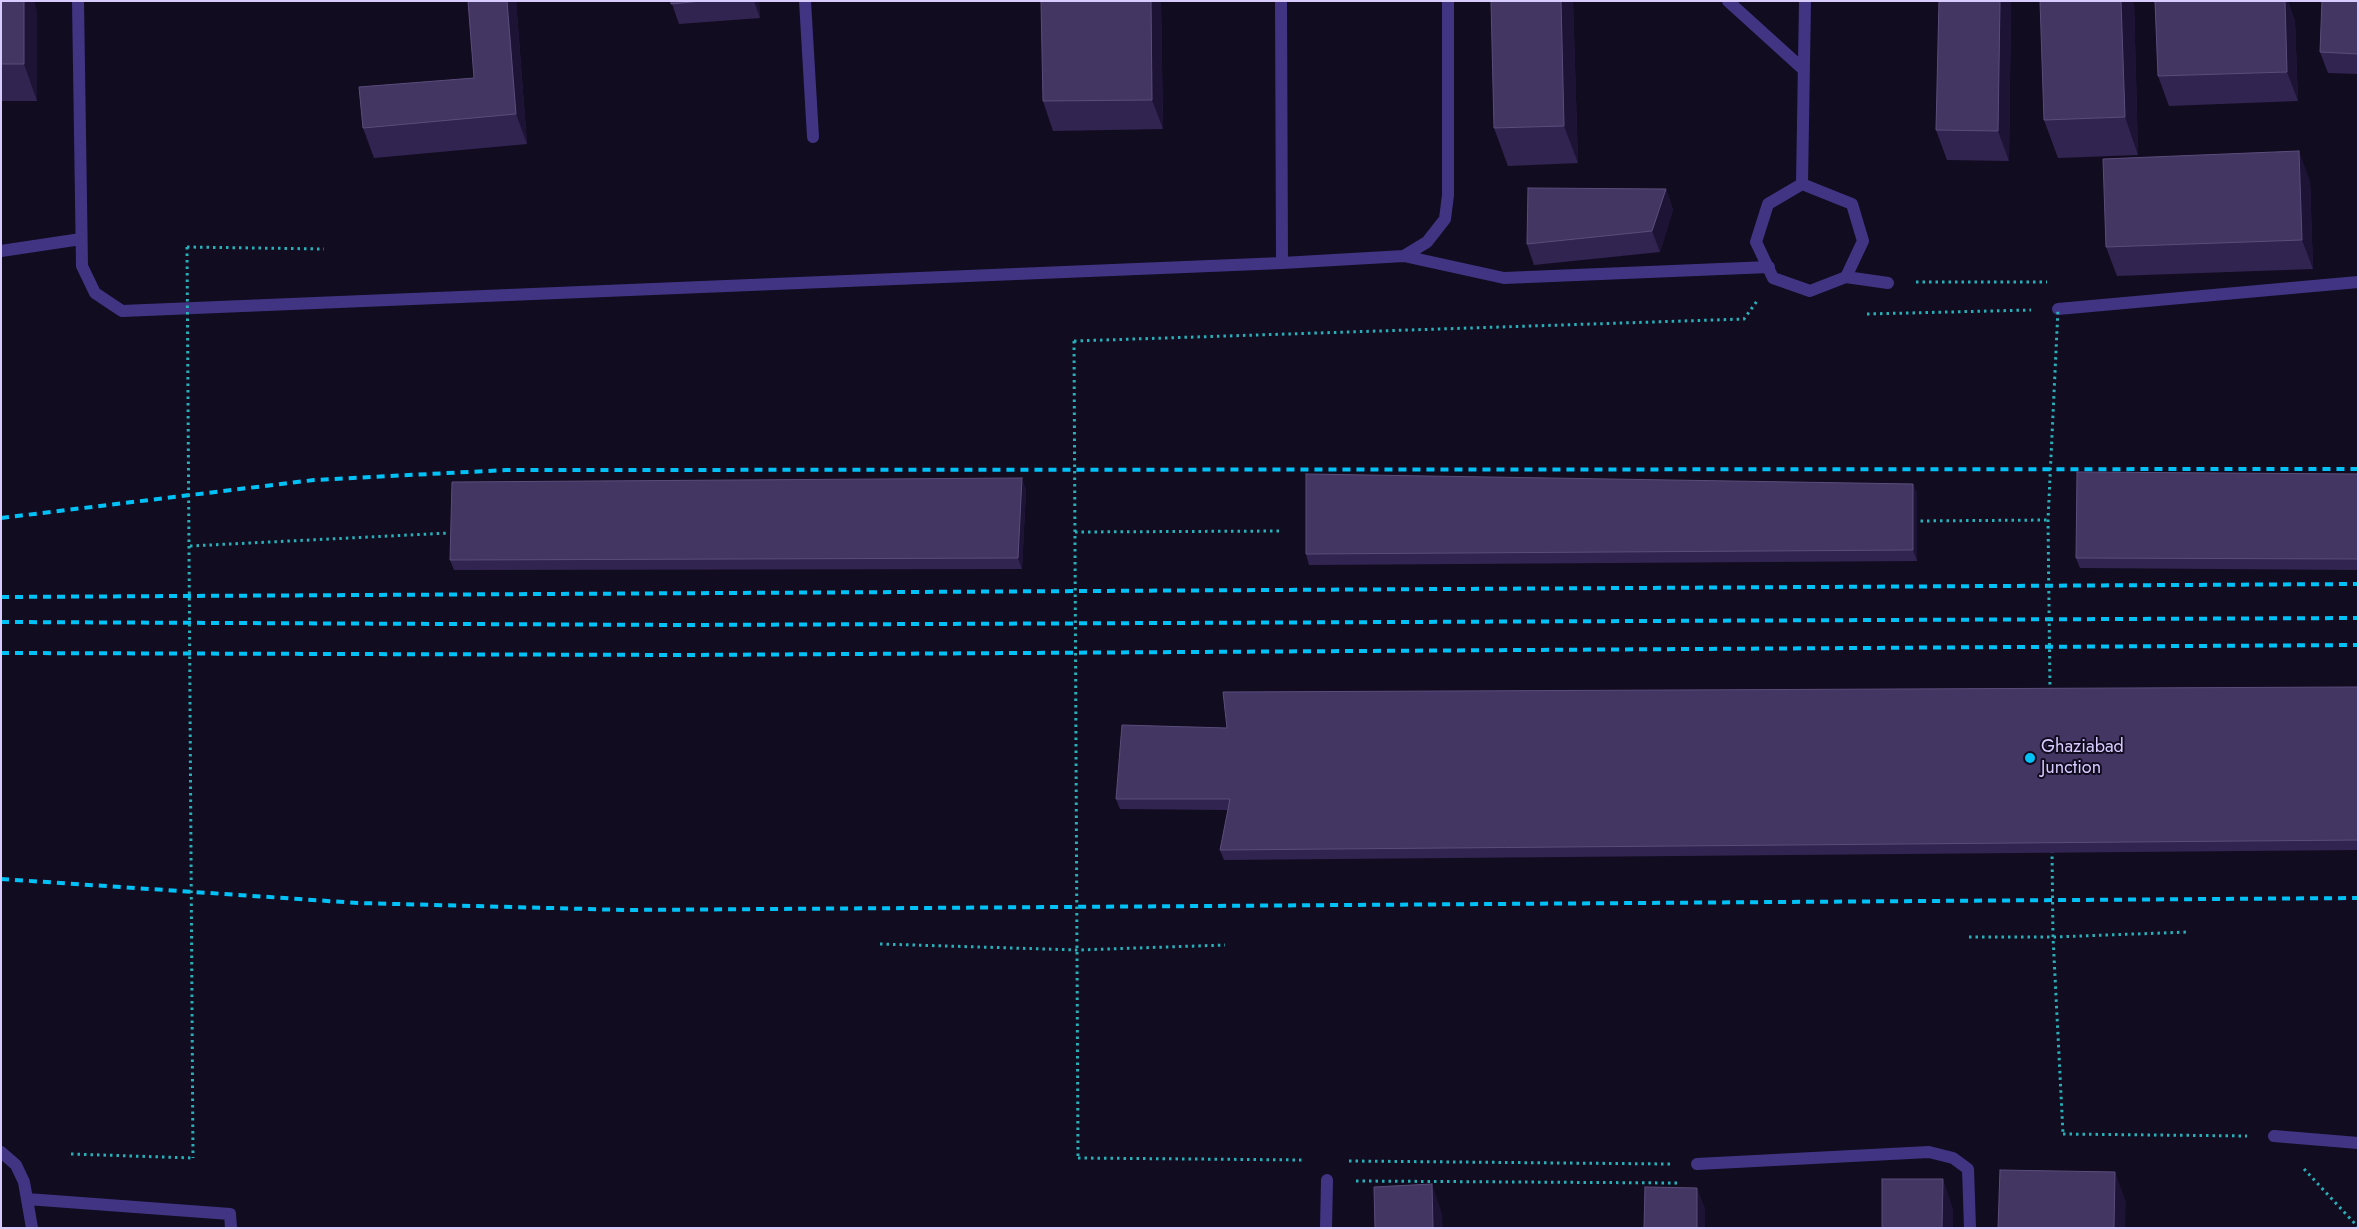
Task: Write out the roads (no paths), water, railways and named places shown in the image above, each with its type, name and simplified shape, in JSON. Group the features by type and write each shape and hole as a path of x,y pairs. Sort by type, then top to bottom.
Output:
{"street":[{"path":"78,1 82,266 95,294 122,311 1282,263 1404,256 1504,278 1771,272 1810,291 1846,277 1888,283"},
{"path":"805,1 813,137"},
{"path":"1281,1 1282,263"},
{"path":"1404,256 1427,242 1444,219 1448,196 1448,1"},
{"path":"1728,1 1804,70"},
{"path":"1802,184 1805,1"},
{"path":"1771,272 1756,242 1768,204 1802,184"},
{"path":"1802,184 1852,204 1864,241 1846,277"},
{"path":"1,251 81,239"},
{"path":"2053,309 2358,282"},
{"path":"2274,1136 2358,1143"},
{"path":"1,1152 16,1166 24,1182 32,1228"},
{"path":"1697,1164 1930,1152 1953,1158 1968,1169 1970,1228"},
{"path":"1326,1228 1327,1180"},
{"path":"27,1198 230,1214 231,1228"}],"railway":[{"path":"1,518 314,480 506,470 2358,469"},
{"path":"1,597 2358,584"},
{"path":"1,622 685,625 2358,618"},
{"path":"1,653 685,655 2358,645"},
{"path":"1,879 358,903 626,910 2358,898"}],"place":[{"name":"Ghaziabad Junction","path":"2030,758"}]}
